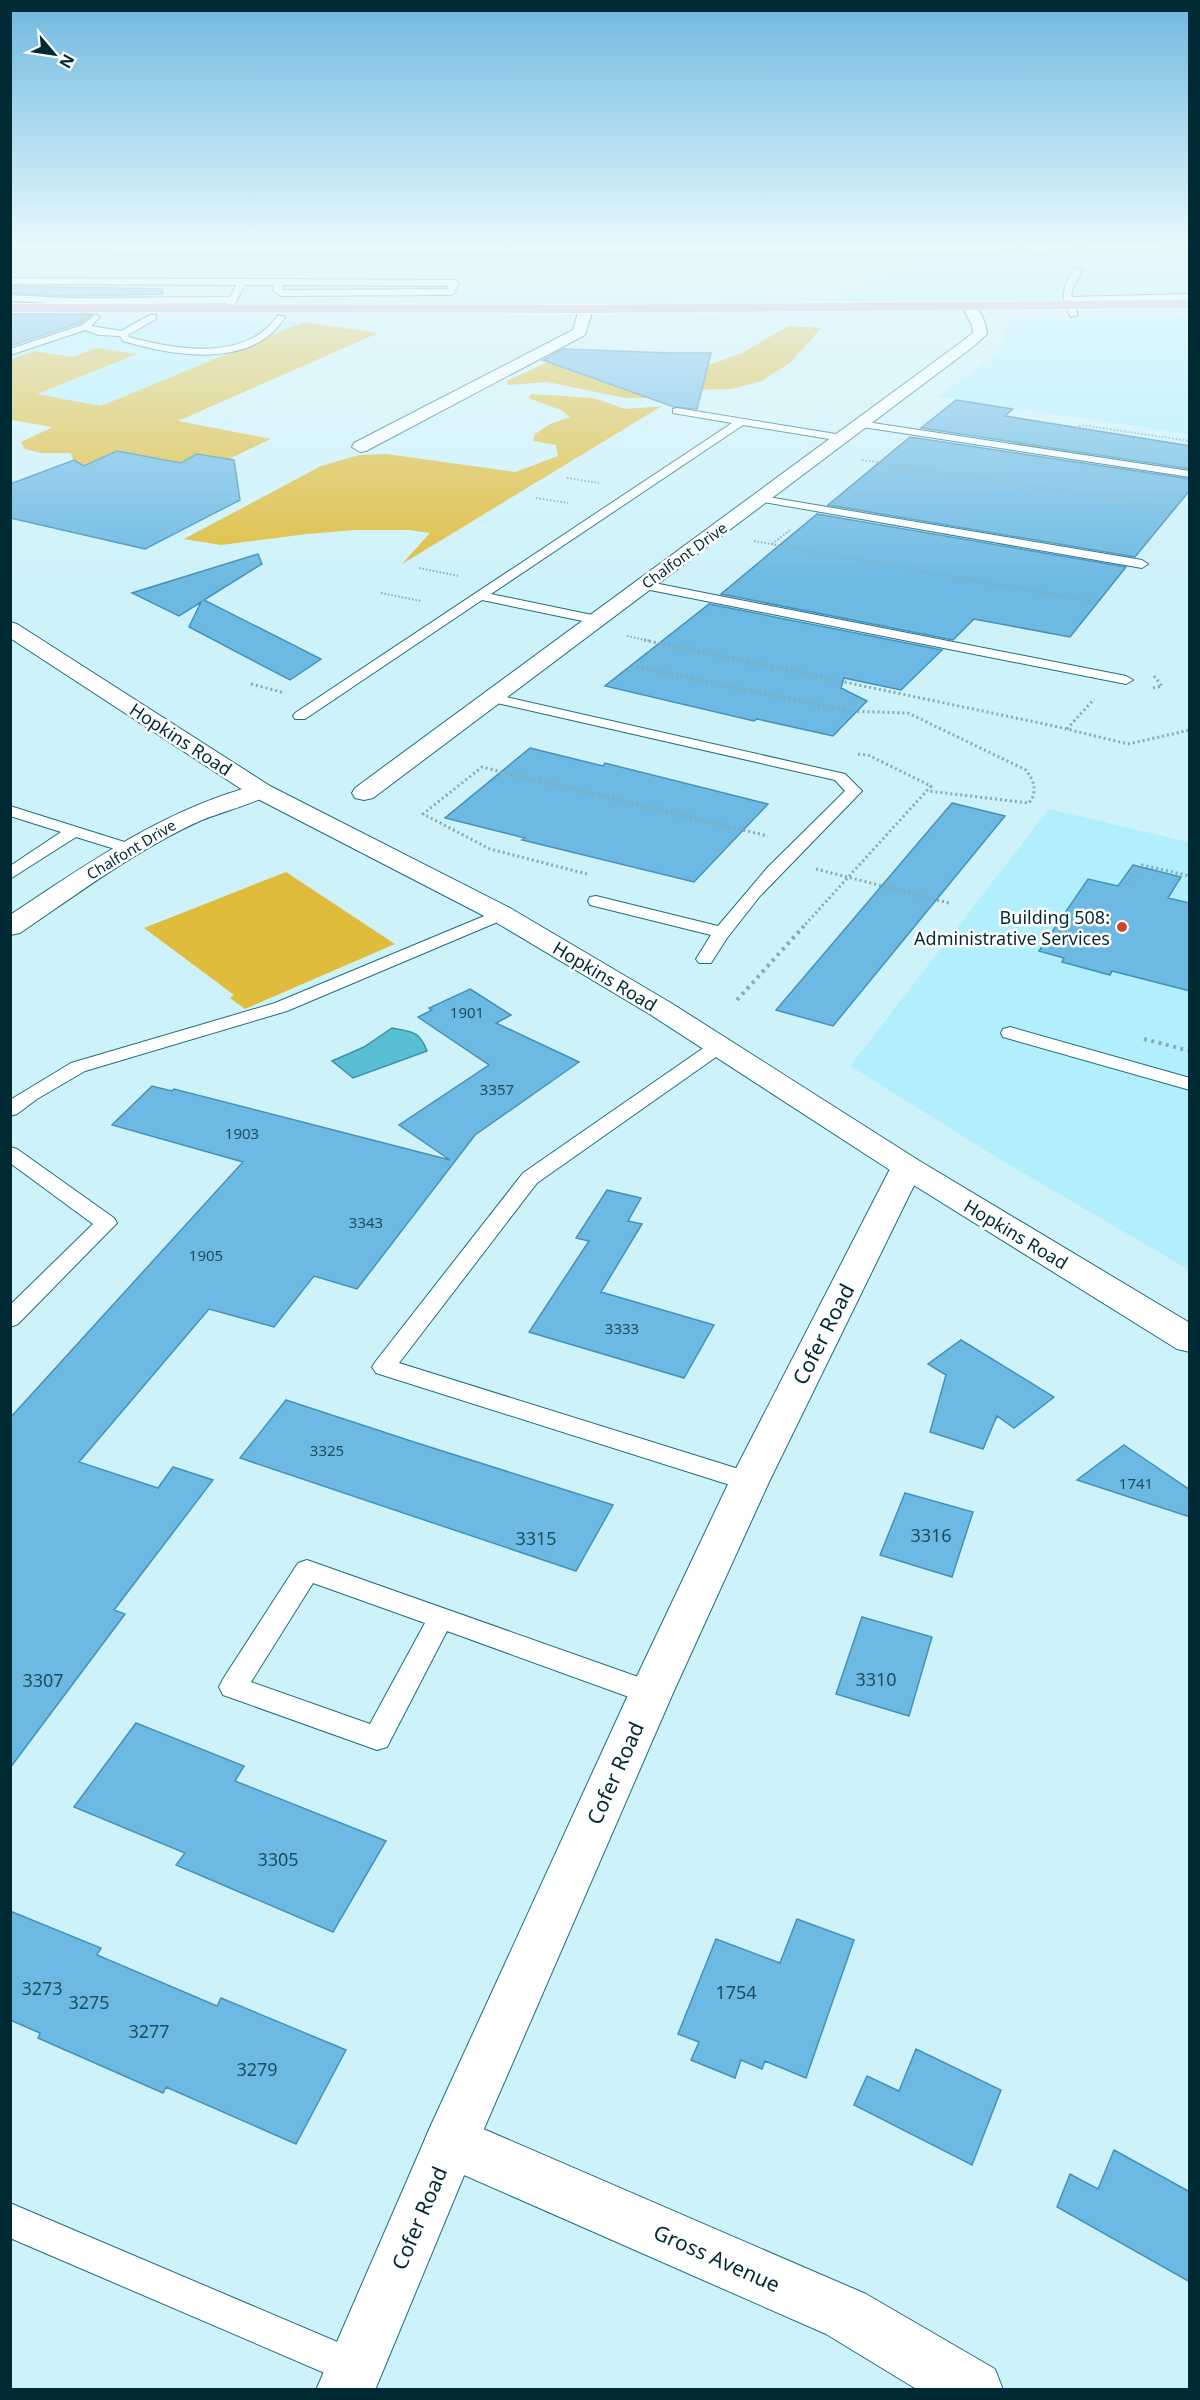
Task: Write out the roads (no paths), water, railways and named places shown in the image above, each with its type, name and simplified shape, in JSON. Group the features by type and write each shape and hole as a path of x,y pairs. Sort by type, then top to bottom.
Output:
{"street":[{"path":"360,447 528,359"},
{"name":"Chalfont Drive","path":"364,793 948,359"},
{"name":"Hopkins Road","path":"10,628 261,791 501,914 719,1046 907,1167 1190,1340"},
{"name":"Chalfont Drive","path":"10,927 128,848 167,825 228,799 261,791"},
{"name":"Cofer Road","path":"350,2379 451,2142 651,1693 749,1482 907,1167"},
{"name":"Gross Avenue","path":"451,2142 846,2314 974,2390"}],"lane":[{"path":"677,411 842,438"},
{"path":"300,716 741,422"},
{"path":"860,424 1190,474"},
{"path":"762,499 1142,564"},
{"path":"644,585 1126,680"},
{"path":"481,596 597,620"},
{"path":"493,698 840,777 854,791 801,844 720,932 705,960"},
{"path":"10,812 128,848"},
{"path":"10,874 74,831"},
{"path":"596,901 720,932"},
{"path":"10,1110 30,1095 78,1067 281,1007 501,914"},
{"path":"1010,1034 1190,1084"},
{"path":"719,1046 530,1178 384,1367 749,1482"},
{"path":"10,1153 106,1223 10,1318"},
{"path":"441,1618 377,1738 233,1687 307,1570 651,1693"},
{"path":"10,2220 350,2379"}],"place":[{"name":"Building 508: Administrative Services","path":"1122,927"}]}
